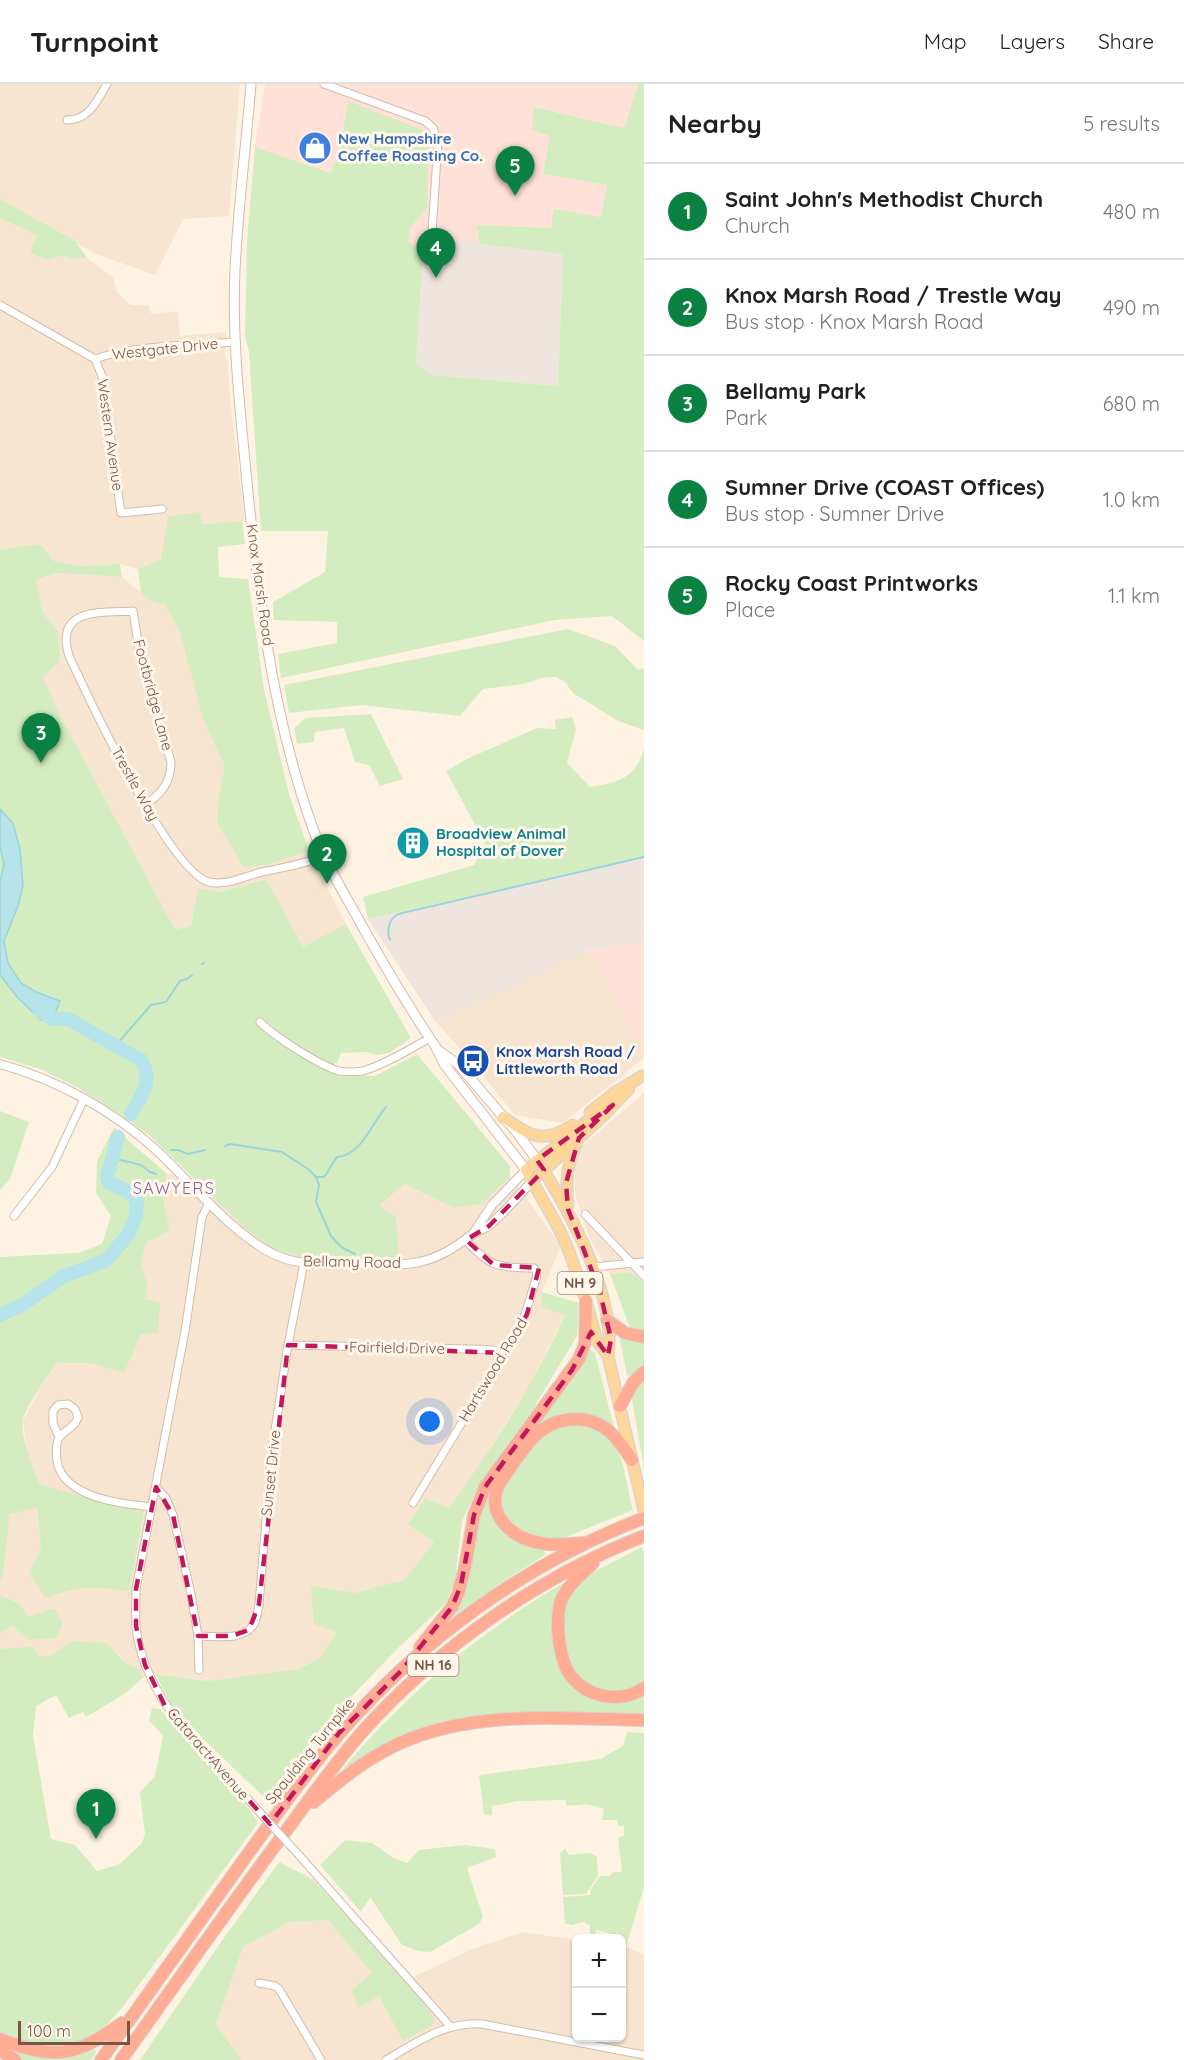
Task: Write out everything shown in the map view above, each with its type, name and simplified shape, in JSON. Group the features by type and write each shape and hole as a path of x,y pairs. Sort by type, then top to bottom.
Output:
{"highway":[{"path":"401,1671 455,1600 461,1585 474,1515 485,1487 579,1359 585,1343 586,1301"},
{"path":"607,1320 625,1333 644,1337"},
{"path":"620,1406 633,1383 644,1372"},
{"path":"587,1543 542,1544 515,1534 499,1518 495,1508 499,1484 532,1439 549,1426 568,1419 587,1421 608,1430 632,1460"},
{"name":"Spaulding Turnpike","path":"100,2060 301,1782 339,1733 401,1671 454,1626 542,1567 587,1543 644,1518"},
{"name":"Spaulding Turnpike","path":"122,2060 297,1816 384,1709 444,1655 521,1599 603,1554 644,1536"},
{"path":"603,1554 572,1583 562,1599 558,1618 562,1656 568,1671 577,1682 596,1694 618,1697 644,1688"},
{"path":"297,1816 340,1781 389,1748 439,1729 492,1720 644,1720"},
{"path":"0,2039 35,2053 52,2055 71,2053 97,2042 132,2016"},
{"path":"0,2050 15,2060"}],"main road":[{"name":"Knox Marsh Road","path":"251,84 235,270 236,342 258,578 272,672 296,775 315,836 324,856 378,955 444,1064 526,1170 558,1227 586,1301 597,1341 608,1356 644,1511"},
{"name":"Knox Marsh Road","path":"437,1049 458,1064 503,1117 537,1160 568,1209 593,1267 611,1339 608,1356"},
{"path":"503,1117 519,1129 534,1136 555,1135 579,1121 614,1092 643,1076"},
{"path":"532,1181 643,1076"},
{"path":"526,1170 612,1105"},
{"path":"568,1209 567,1170 569,1159 579,1138"}],"street":[{"path":"67,120 84,116 95,104 107,84"},
{"path":"324,84 425,121 433,128 438,142 432,232"},
{"path":"0,305 95,359"},
{"name":"Westgate Drive","path":"95,359 106,355 137,351 236,342"},
{"name":"Western Avenue","path":"95,359 102,376 120,513 162,509"},
{"name":"Trestle Way","path":"133,611 85,614 70,624 65,638 66,647 145,806 189,868 202,880 230,882 264,872 299,866 324,856"},
{"name":"Footbridge Lane","path":"133,611 139,649 171,762 171,772 161,793 145,806"},
{"path":"260,1022 269,1031 303,1053 340,1071 361,1071 386,1062 430,1038"},
{"name":"Bellamy Road","path":"0,1064 35,1076 84,1099 116,1118 146,1142 244,1234 269,1252 289,1260 323,1264 409,1264 443,1254 489,1226 532,1181"},
{"path":"14,1216 52,1167 84,1099"},
{"name":"Bellamy Road","path":"469,1237 492,1205 526,1170"},
{"name":"Cataract Avenue","path":"209,1203 202,1217 185,1331 136,1590 136,1626 145,1665 165,1706 450,2026"},
{"path":"585,1214 644,1276"},
{"name":"Hartswood Road","path":"413,1503 506,1353 526,1314 537,1272 534,1268 494,1265 479,1256 469,1237"},
{"name":"Sunset Drive","path":"198,1636 242,1635 255,1622 259,1604 272,1450 288,1345 304,1263"},
{"path":"593,1267 644,1263"},
{"name":"Fairfield Drive","path":"288,1345 494,1350 506,1353"},
{"path":"59,1437 74,1426 78,1418 75,1409 68,1404 58,1405 53,1411 53,1423 59,1437 57,1463 66,1480 72,1486 89,1494 152,1507"},
{"path":"156,1487 166,1498 173,1515 191,1594 198,1636 199,1670"},
{"path":"259,1983 279,1989 321,2060"},
{"path":"386,2060 422,2039 450,2026 461,2024 482,2024 644,2055"}],"highlighted area":[{"path":"613,1105 579,1138 566,1183 568,1209 600,1292 611,1339 608,1356 591,1332 572,1370 485,1487 474,1515 461,1585 452,1607 401,1671 339,1733 270,1824 165,1706 145,1665 136,1626 136,1589 156,1487 173,1515 198,1636 232,1636 249,1630 259,1604 288,1345 506,1353 527,1314 539,1268 494,1265 466,1240 489,1226 544,1170 537,1160"}],"shaded area":[{"path":"0,84 240,84 229,216 183,219 155,275 96,254 0,199"},
{"path":"265,84 638,84 624,128 535,107 550,136 607,185 602,217 555,209 552,228 476,225 480,244 439,238 423,250 416,248 409,241 410,228 427,208 349,101 341,145 331,173 255,147"},
{"path":"0,218 38,235 30,253 61,255 71,259 87,258 113,277 117,292 131,305 149,305 151,314 178,311 180,336 226,332 225,354 228,363 230,399 245,521 202,524 199,513 161,559 138,569 120,564 78,566 54,561 40,544 0,549"},
{"path":"439,238 563,254 558,386 431,375 416,363 423,250"},
{"path":"56,573 122,577 151,601 165,605 180,633 203,719 226,766 219,795 217,822 244,868 270,864 309,851 346,924 303,948 265,879 220,892 198,888 191,926 175,931 41,679 58,631 43,613 36,580"},
{"path":"644,858 644,942 588,950 435,1021 368,919"},
{"path":"644,942 644,1047 588,950"},
{"path":"588,950 644,1047 644,1058 563,1123 515,1115 435,1021"},
{"path":"644,1093 644,1283 631,1272 610,1274 589,1237 575,1193 575,1165 583,1145"},
{"path":"166,1173 198,1182 378,1205 405,1184 454,1208 482,1204 510,1176 561,1246 542,1292 541,1307 565,1314 529,1386 478,1468 448,1509 425,1498 409,1524 434,1542 404,1580 354,1593 311,1586 337,1632 320,1658 299,1669 207,1681 155,1674 143,1678 140,1670 124,1662 107,1643 73,1641 49,1656 39,1656 33,1648 0,1649 0,1633 12,1626 30,1640 57,1638 63,1623 28,1617 20,1604 0,1595 10,1514 37,1508 41,1548 29,1573 45,1597 68,1590 97,1587 129,1592 144,1511 108,1504 40,1484 27,1454 23,1421 57,1363 90,1363 124,1373 148,1287 141,1262 146,1243 170,1230 163,1199"},
{"path":"328,1920 373,1973 358,2007 378,1995 404,2041 434,2018 405,1981 472,1949 523,1932 572,1939 572,2042 626,2042 626,1947 644,1955 644,2060 242,2060 216,2025 243,1947 290,1922"}],"green space":[{"path":"638,84 644,84 644,641 612,616 555,620 281,678 278,654 337,643 337,622 274,620 273,602 325,572 328,531 261,531 249,352 245,336 247,241 255,147 331,173 341,145 348,101 423,130 429,140 427,208 410,228 409,241 416,248 423,250 416,363 431,375 558,386 563,254 480,244 476,225 551,228 554,209 601,217 607,185 543,174 550,136 532,130 534,107 624,128"},
{"path":"0,199 75,241 87,258 71,259 61,255 49,260 30,253 37,235 0,218"},
{"path":"200,512 202,524 242,521 245,544 218,547 219,577 248,579 264,689 289,794 309,851 270,864 244,868 217,822 219,795 225,766 203,719 180,633 165,605 151,601 141,593 138,569 161,559 168,517"},
{"path":"40,544 54,561 78,566 120,564 122,577 56,573 36,580 43,613 58,631 60,661 43,677 59,713 175,930 191,926 198,888 220,892 266,879 303,947 346,924 411,1038 389,1053 378,1055 365,1052 341,1053 337,1064 334,1062 338,1076 375,1076 417,1054 510,1166 510,1176 482,1204 454,1208 405,1184 379,1205 396,1217 399,1257 333,1261 301,1257 272,1248 245,1228 150,1136 126,1118 80,1089 40,1069 0,1057 0,549"},
{"path":"568,629 615,646 638,670 644,668 644,730 618,721 573,693 565,682 556,677 483,689 460,716 362,705 289,713 284,685"},
{"path":"371,714 403,779 380,786 369,765 355,762 344,728 315,732 314,742 297,744 294,728 306,718"},
{"path":"572,717 576,729 567,763 590,787 624,778 635,767 644,749 644,858 368,919 363,897 474,865 485,843 446,771 469,758 537,728 556,729 555,720"},
{"path":"0,1111 29,1122 10,1179 0,1190"},
{"path":"114,1128 166,1173 163,1199 170,1230 146,1243 141,1262 148,1287 145,1299 160,1303 158,1333 141,1334 124,1373 90,1363 57,1363 28,1407 23,1420 23,1435 40,1484 108,1504 144,1511 129,1592 87,1588 45,1598 29,1573 41,1548 37,1508 10,1514 3,1574 0,1582 0,1257 78,1253 102,1244 111,1216 96,1193 97,1161"},
{"path":"631,1272 644,1283 644,1330 630,1328 610,1274"},
{"path":"542,1292 579,1303 577,1336 533,1409 480,1483 462,1521 455,1581 446,1603 397,1649 327,1722 269,1802 201,1737 171,1704 155,1674 207,1681 299,1669 320,1658 337,1632 314,1624 311,1586 354,1593 404,1580 434,1542 408,1524 425,1498 449,1508 512,1415 565,1315 541,1307"},
{"path":"619,1336 644,1340 644,1367 633,1377 627,1375"},
{"path":"588,1348 595,1353 616,1435 604,1426 553,1422 499,1481 494,1514 544,1548 545,1555 452,1618 450,1616 461,1602 465,1592 479,1515 491,1487"},
{"path":"644,1376 644,1468 632,1400"},
{"path":"572,1425 603,1433 612,1442 619,1453 633,1510 566,1537 536,1538 509,1524 501,1505 502,1491 535,1444 545,1434"},
{"path":"642,1547 644,1555 644,1684 629,1692 602,1691 584,1681 574,1671 567,1658 561,1621 569,1594 587,1575"},
{"path":"565,1582 567,1585 554,1627 582,1692 644,1693 644,1717 468,1719 347,1771 344,1767 368,1740 447,1665 504,1621"},
{"path":"0,1595 20,1604 28,1617 54,1608 63,1623 57,1638 30,1640 12,1626 0,1633"},
{"path":"73,1641 107,1643 124,1662 140,1670 143,1678 123,1695 86,1717 83,1712 69,1718 56,1695 36,1706 33,1736 51,1839 75,1845 97,1871 120,1864 142,1843 145,1834 140,1792 155,1776 163,1736 149,1720 152,1708 160,1709 251,1811 258,1823 122,2008 95,2035 84,2041 60,2047 23,2041 0,2032 0,1649 33,1647 39,1656 49,1656"},
{"path":"627,1732 644,1733 644,1887 626,1947 626,1934 612,1934 597,1930 595,1934 590,1934 590,1925 583,1922 571,1925 565,1923 563,1897 590,1895 591,1889 600,1876 622,1872 618,1837 624,1836 624,1826 618,1826 617,1820 602,1820 604,1809 587,1804 567,1806 565,1800 519,1801 492,1806 492,1816 484,1814 479,1775 600,1759 623,1746"},
{"path":"345,1840 372,1843 392,1857 407,1863 419,1850 465,1845 495,1849 496,1857 467,1868 483,1917 479,1924 430,1952 418,1951 402,1945 370,1897 361,1912 320,1865"},
{"path":"565,1848 569,1855 590,1853 597,1857 598,1876 586,1894 563,1895 560,1853"},
{"path":"279,1862 314,1880 406,1981 432,2014 435,2021 433,2025 403,2041 379,1996 358,2008 352,1990 372,1973 328,1920 290,1922 243,1947 216,2025 242,2060 140,2060 221,1942"},
{"path":"0,2044 25,2053 46,2057 67,2055 93,2048 97,2052 91,2060 18,2060"}],"water":[{"path":"0,809 13,823 20,849 23,886 18,906 4,941 8,963 21,983 36,992 60,1001 53,1019 41,1020 18,998 0,975 0,882 4,864 0,847"}],"waterway":[{"path":"390,940 389,926 398,914 644,857"},
{"path":"117,1044 151,1005 166,1002 180,981 192,975"},
{"path":"39,1010 53,1019 68,1019 141,1060 145,1068 145,1088 131,1114"},
{"path":"316,1177 324,1177 337,1157 346,1155 360,1145 386,1107"},
{"path":"0,1315 22,1305 64,1276 105,1261 129,1233 136,1216 137,1202 126,1190 109,1183 107,1177 118,1137"},
{"path":"225,1146 230,1144 282,1152 308,1169 316,1177 319,1185 316,1202 331,1236 341,1247 355,1254"},
{"path":"171,1150 188,1154 205,1150"},
{"path":"112,1158 141,1165 156,1174"}],"place":[{"name":"New Hampshire Coffee Roasting Co.","path":"315,148"},
{"name":"Rocky Coast Printworks","path":"515,196"},
{"name":"Sumner Drive (COAST Offices)","path":"436,278"},
{"name":"Bellamy Park","path":"41,763"},
{"name":"Broadview Animal Hospital of Dover","path":"413,843"},
{"name":"Knox Marsh Road / Trestle Way","path":"327,884"},
{"name":"Knox Marsh Road / Littleworth Road","path":"473,1061"},
{"name":"Saint John's Methodist Church","path":"96,1839"}],"district":[{"name":"SAWYERS","path":"174,1188"}]}
